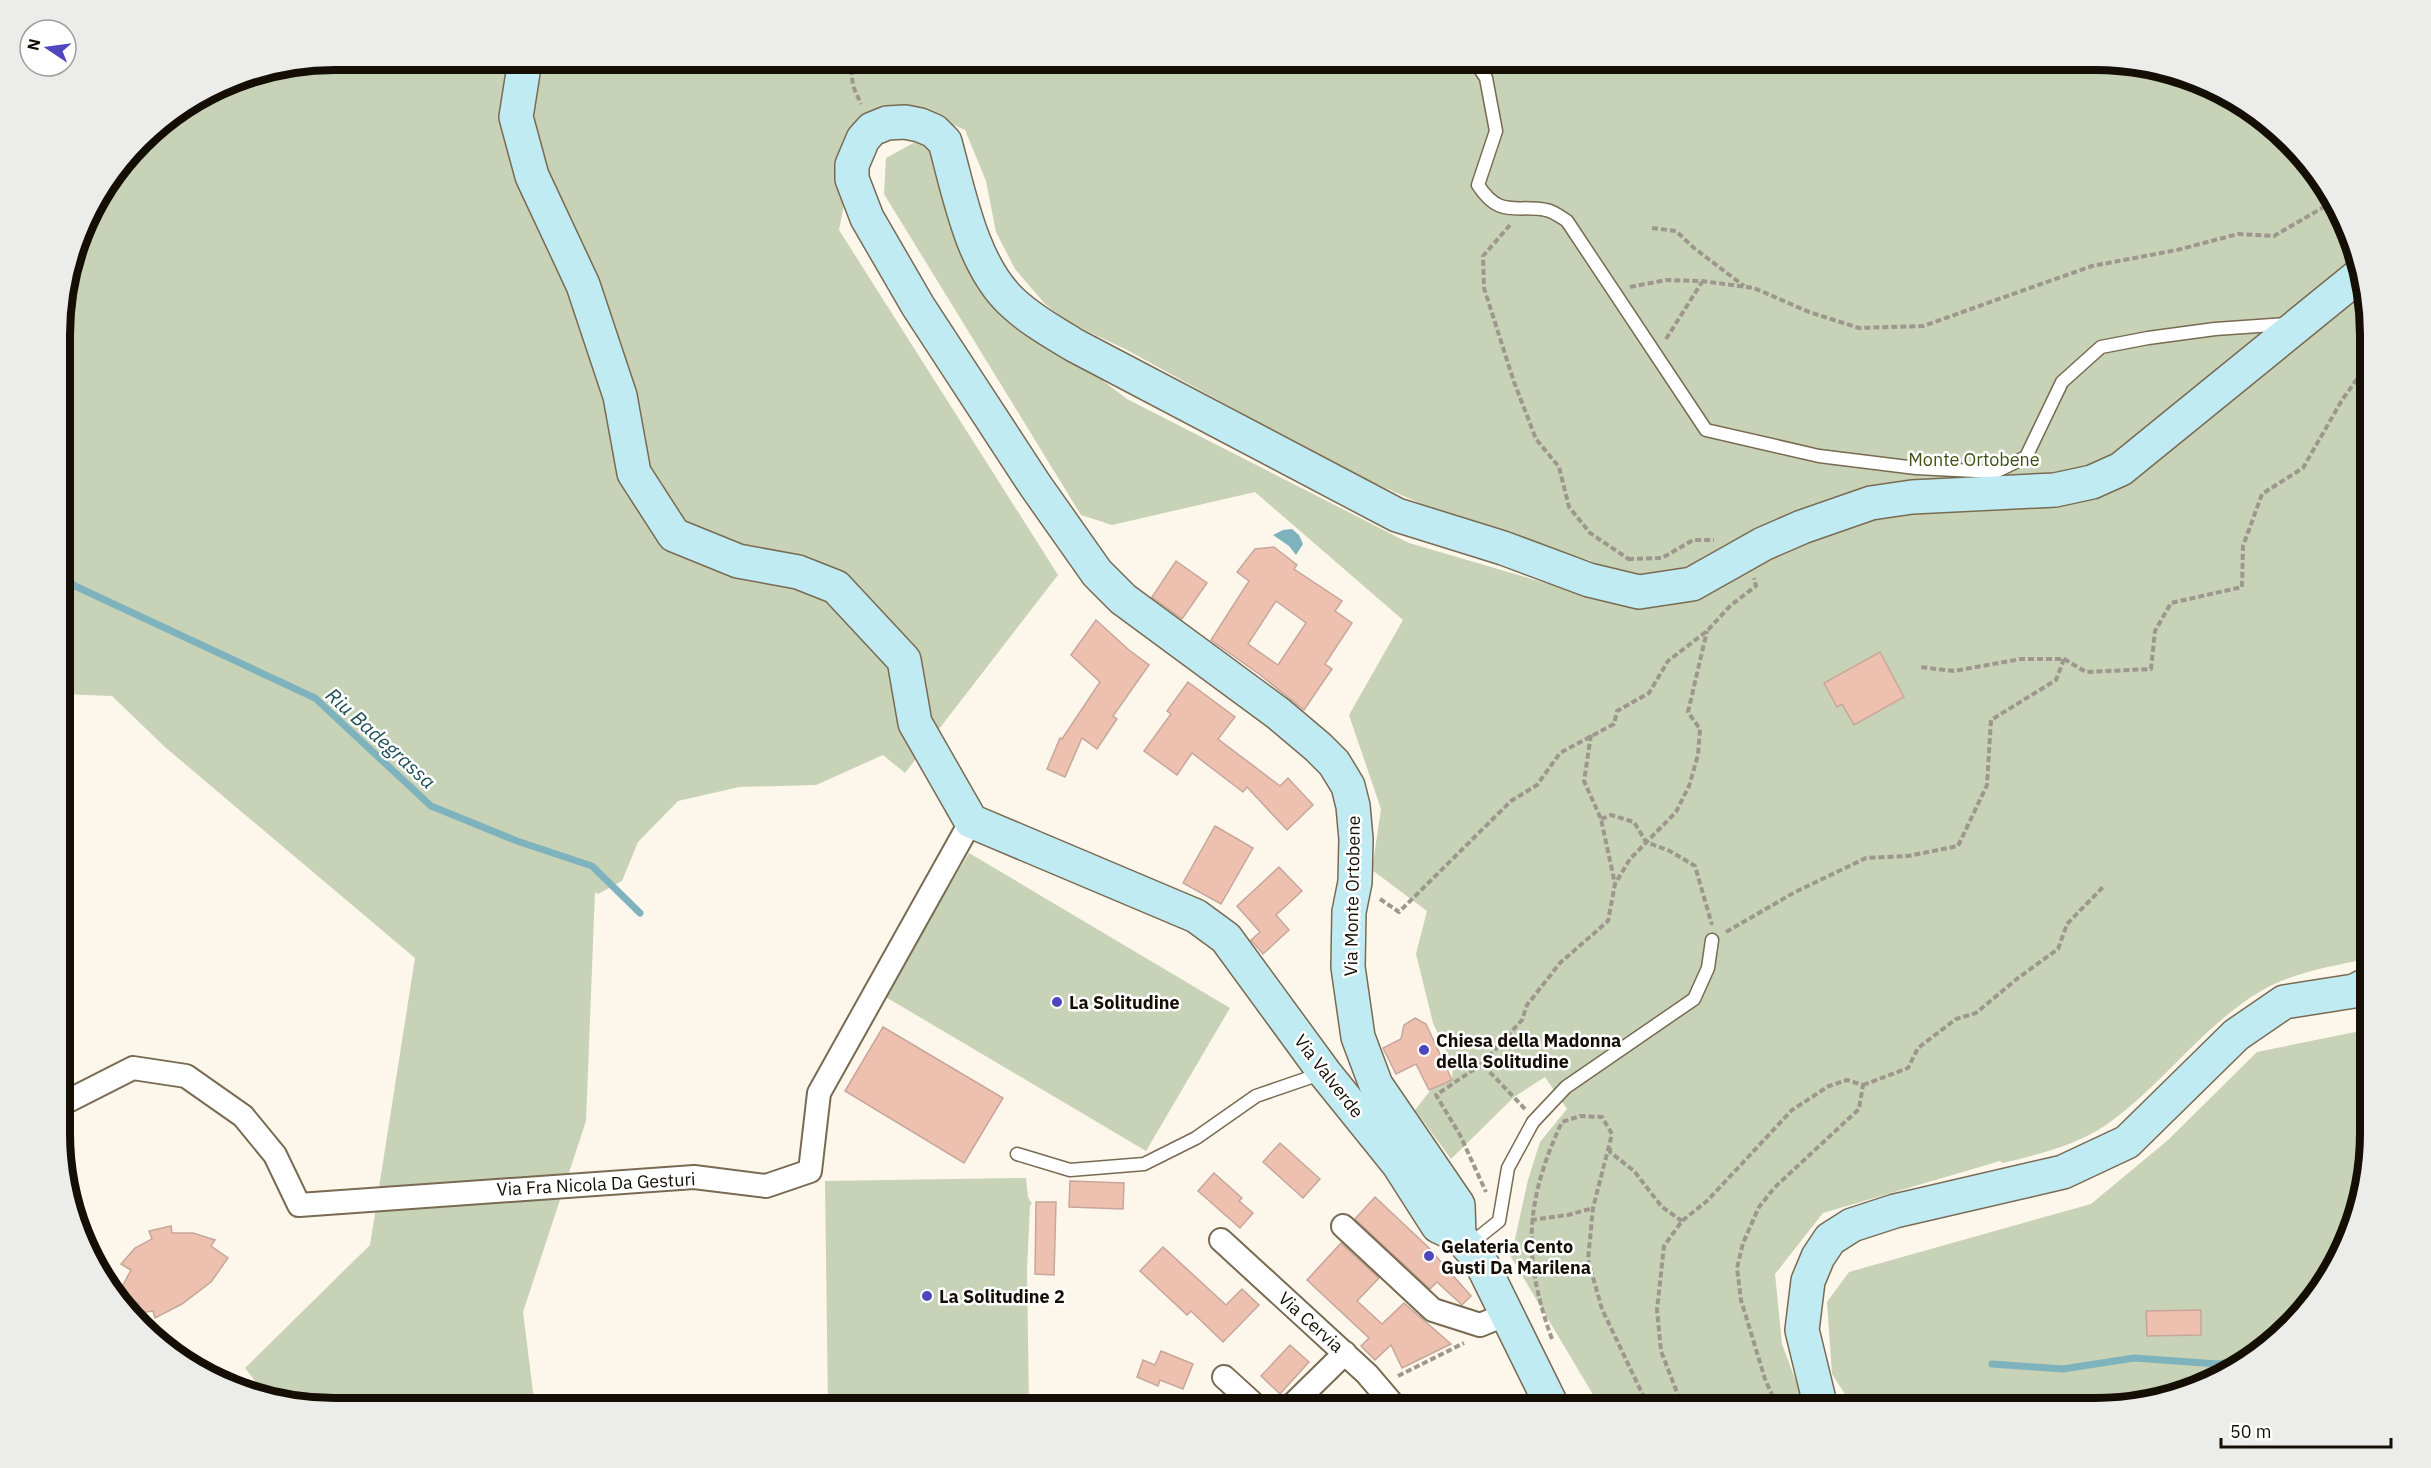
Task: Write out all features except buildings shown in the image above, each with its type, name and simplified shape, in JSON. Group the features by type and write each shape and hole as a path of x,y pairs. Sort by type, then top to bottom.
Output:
{"street":[{"path":"523,70 516,117 532,176 587,296 620,396 634,473 674,535 738,561 798,572 836,587 904,660 915,723 971,821"},
{"path":"872,129 887,123 920,125 933,131 945,142 973,238 995,284 1012,302 1043,327 1397,515 1503,548 1589,580 1639,592 1692,584 1763,544 1871,502 1912,497 2055,490 2092,482 2121,469 2354,279"},
{"name":"Via Monte Ortobene","path":"872,129 863,139 852,165 852,179 867,218 918,306 1035,485 1097,573 1123,599 1279,714 1334,763 1347,786 1353,806 1356,839 1355,882 1349,912 1348,967 1358,1037 1376,1085 1458,1205 1464,1241"},
{"name":"Via Valverde","path":"971,821 1196,916 1226,938 1324,1072 1399,1165 1438,1226 1464,1241"},
{"name":"Via Fra Nicola Da Gesturi","path":"70,1100 133,1068 186,1076 243,1116 275,1155 298,1205 694,1177 766,1186 810,1171 819,1093 971,821"},
{"path":"1819,1398 1802,1330 1808,1281 1818,1257 1830,1239 1852,1225 1895,1211 2064,1172 2127,1142 2236,1035 2284,1002 2354,991 2360,988"},
{"path":"1343,1226 1433,1310 1480,1325 1507,1314"},
{"name":"Via Cervia","path":"1221,1240 1345,1353 1388,1398"},
{"path":"1464,1241 1480,1260 1548,1398"},
{"path":"1299,1398 1345,1353"},
{"path":"1224,1377 1247,1398"}],"lane":[{"path":"1481,70 1486,78 1496,131 1478,185 1486,198 1511,210 1547,210 1568,221 1706,430 1819,456 1916,468 1995,472 2026,457 2062,382 2101,347 2215,329 2300,323"},
{"path":"1464,1241 1499,1221 1508,1168 1533,1122 1566,1087 1694,999 1708,968 1712,940"},
{"path":"1017,1154 1070,1170 1144,1164 1196,1138 1256,1096 1324,1072"}],"path":[{"path":"851,70 853,86 872,129"},
{"path":"1614,290 1666,280 1702,281 1754,288 1809,312 1859,328 1923,326 2092,266 2177,250 2238,234 2274,236 2326,206"},
{"path":"1511,210 1510,224 1483,256 1484,288 1514,382 1536,439 1559,467 1569,507 1590,533 1627,559 1662,558 1693,540 1724,539"},
{"path":"1652,228 1676,231 1694,248 1745,287"},
{"path":"1657,353 1702,281"},
{"path":"1920,667 1954,670 2022,659 2064,659 2086,672 2151,669 2156,631 2171,603 2242,587 2242,546 2262,494 2303,468 2342,400 2360,375"},
{"path":"1355,882 1399,912 1511,801 1537,785 1560,753 1614,724 1617,711 1649,693 1668,661 1707,631 1731,605 1756,586 1753,574"},
{"path":"1499,1221 1460,1135 1436,1095 1482,1064 1522,1020 1527,1005 1560,963 1608,921 1616,884 1630,859 1676,812 1689,786 1698,755 1700,729 1688,712 1707,631"},
{"path":"1712,940 1795,892 1866,858 1908,856 1958,846 1987,785 1991,720 2056,680 2064,659"},
{"path":"1591,735 1584,781 1600,819 1616,884"},
{"path":"1600,819 1611,815 1634,822 1647,842 1695,866 1704,903 1712,921 1712,940"},
{"path":"1679,1398 1661,1351 1657,1310 1664,1246 1682,1221 1707,1202 1792,1110 1828,1086 1847,1080 1863,1085 1908,1068 1918,1048 1956,1019 1976,1013 2058,949 2067,924 2103,886"},
{"path":"1482,1064 1522,1105 1533,1122"},
{"path":"1774,1398 1765,1379 1741,1300 1737,1268 1743,1243 1759,1207 1774,1188 1859,1109 1863,1085"},
{"path":"1556,1348 1538,1297 1531,1254 1531,1220 1546,1157 1562,1122 1580,1116 1602,1117 1612,1134 1610,1152 1635,1171 1662,1207 1682,1221"},
{"path":"1612,1134 1593,1208 1588,1260 1602,1309 1644,1398"},
{"path":"1531,1220 1568,1215 1593,1208"},
{"path":"1378,1386 1470,1340"}],"green space":[{"name":"Monte Ortobene","path":"336,70 2112,71 2164,80 2197,91 2243,115 2270,136 2306,174 2325,203 2340,234 2355,284 2360,319 2360,960 2286,979 2261,991 2220,1021 2126,1109 2106,1125 2082,1139 2043,1153 2003,1163 2000,1161 1823,1213 1775,1274 1782,1344 1802,1398 1595,1398 1511,1257 1528,1180 1540,1142 1567,1109 1545,1077 1514,1097 1451,1159 1415,1110 1433,1087 1452,1078 1453,1065 1433,1023 1416,954 1427,911 1372,870 1381,809 1349,715 1403,620 1255,492 1112,525 1081,515 884,194 886,158 926,136 983,289 1127,399 1409,543 1600,599 1591,561 1453,518 1345,470 1127,350 1068,322 1045,304 1015,269 996,232 986,181 965,130 927,113 858,133 839,230 1058,575 905,773 883,755 816,785 739,787 678,801 638,842 622,881 598,894 595,892 586,1121 523,1312 534,1398 319,1397 258,1385 245,1368 370,1245 415,958 166,748 112,696 70,694 70,336 73,301 80,267 91,234 106,203 125,174 148,148 174,125 203,106 234,91 284,76"},
{"name":"La Solitudine","path":"969,853 1230,1008 1146,1151 884,996"},
{"path":"2360,1031 2360,1149 2355,1184 2346,1217 2333,1249 2316,1280 2283,1320 2257,1343 2228,1362 2197,1377 2164,1388 2130,1395 2095,1398 1848,1398 1832,1374 1827,1302 1849,1272 2091,1204 2168,1140 2257,1052"},
{"name":"La Solitudine 2","path":"1026,1178 1028,1197 1032,1204 1030,1205 1027,1270 1029,1398 828,1398 825,1181"}],"water":[{"path":"1292,529 1299,535 1303,544 1296,555 1289,546 1273,535"}],"waterway":[{"name":"Riu Badegrassa","path":"70,581 75,586 315,698 431,806 517,841 592,866 640,913"},
{"path":"1992,1364 2063,1369 2134,1358 2218,1364 2227,1363"}],"place":[{"name":"La Solitudine","path":"1057,1002"},
{"name":"Chiesa della Madonna della Solitudine","path":"1424,1050"},
{"name":"Gelateria Cento Gusti Da Marilena","path":"1429,1256"},
{"name":"La Solitudine 2","path":"927,1296"}]}
